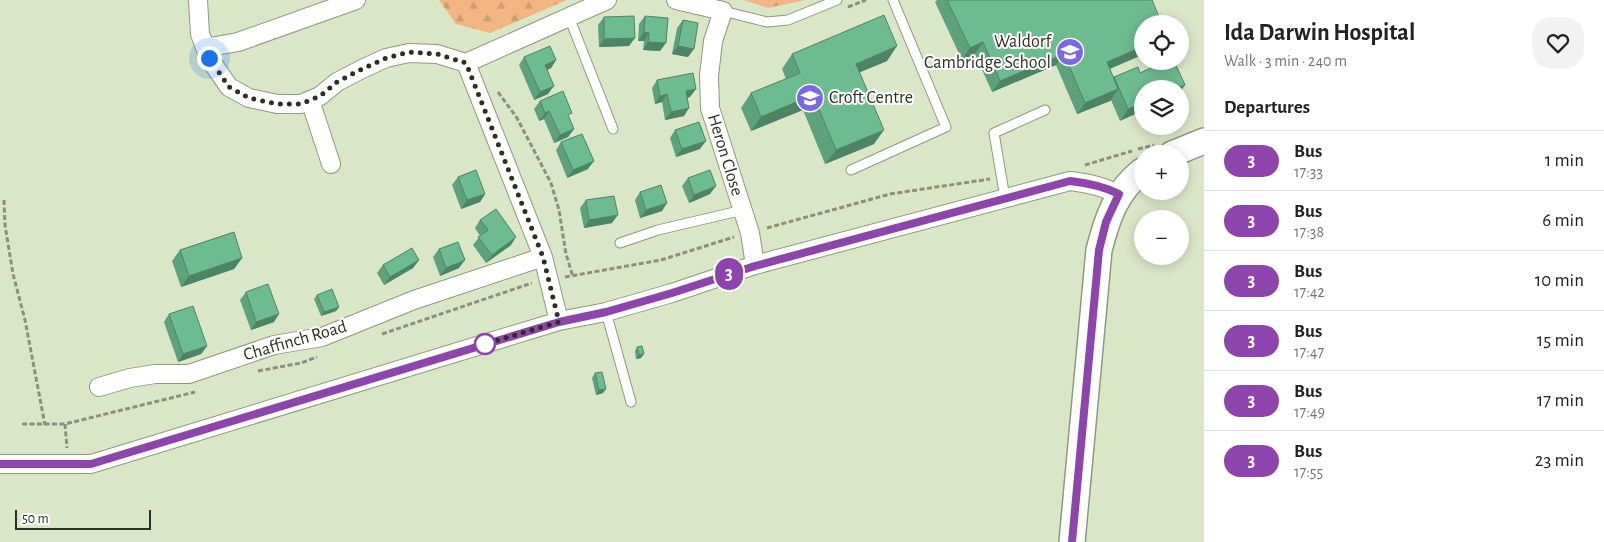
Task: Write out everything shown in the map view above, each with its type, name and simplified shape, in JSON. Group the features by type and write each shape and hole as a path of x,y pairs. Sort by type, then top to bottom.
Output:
{"street":[{"path":"198,0 200,34 209,58 229,87 249,98 277,104 301,104 320,96 337,82 386,58 409,52 437,54 466,63 607,0"},
{"path":"205,48 238,42 356,0"},
{"path":"676,0 723,11"},
{"name":"Heron Close","path":"723,11 713,41 709,76 710,108 750,233 755,266"},
{"path":"466,63 543,257 559,322"},
{"path":"310,100 331,164"},
{"path":"1184,145 1204,141"},
{"path":"1072,542 1099,250 1106,222 1119,194 1134,177"},
{"path":"0,464 91,464 559,322 606,312 755,266 1070,181 1089,183 1107,188 1119,194"},
{"name":"Chaffinch Road","path":"99,387 130,378 155,374 189,374 274,345 322,337 414,300 543,257"}],"lane":[{"path":"723,11 767,22 788,20 837,0"},
{"path":"850,170 946,127 893,0"},
{"path":"569,17 613,129"},
{"path":"1005,198 994,133 1045,110"},
{"name":"Heron Close","path":"620,243 658,230 743,210"},
{"path":"606,312 631,402"}],"path":[{"path":"496,85 499,93 517,118 551,183 559,210 566,254 573,277"},
{"path":"1077,167 1134,155"},
{"path":"376,336 548,279 573,277 660,260 890,194 1002,179"},
{"path":"4,200 5,225 13,274 25,320 45,424"},
{"path":"254,371 301,363 320,356"},
{"path":"22,424 65,424 110,412 187,396 203,389"},
{"path":"65,424 68,464"}],"green space":[{"path":"439,0 567,0 490,33 456,24"},
{"path":"743,0 805,0 768,8"}],"building":[{"path":"947,0 1152,0 1158,15 1134,15 1134,50 1107,62 1118,89 1085,103 1064,54 1000,81 983,42 970,48"},
{"name":"Croft Centre","path":"884,15 897,46 856,64 884,130 836,150 813,95 761,117 751,93 800,73 792,54"},
{"path":"634,16 635,38 604,39 604,17"},
{"path":"645,16 668,18 666,43 648,42 649,33 644,32"},
{"path":"683,20 698,23 694,49 678,46"},
{"path":"550,46 556,60 545,65 554,86 540,92 524,57"},
{"path":"1134,69 1139,70 1140,73 1146,70 1178,70 1183,80 1134,80 1134,106 1128,109 1114,77"},
{"path":"693,73 696,89 686,91 689,108 671,112 667,94 660,96 657,80"},
{"path":"563,91 572,113 568,115 574,129 560,135 549,111 545,113 540,101"},
{"path":"699,122 706,141 682,149 675,130"},
{"path":"582,134 594,161 573,170 561,142"},
{"path":"476,170 485,194 467,200 458,177"},
{"path":"710,170 716,186 694,195 688,178"},
{"path":"661,185 667,203 646,210 640,192"},
{"path":"614,196 618,215 589,220 586,200"},
{"path":"496,209 516,237 492,255 478,237 488,230 480,220"},
{"path":"234,232 242,258 189,276 180,250"},
{"path":"458,242 465,260 446,268 439,249"},
{"path":"412,248 419,260 390,277 383,265"},
{"path":"268,284 279,314 256,322 246,292"},
{"path":"332,289 339,307 324,312 317,295"},
{"path":"193,306 207,346 183,354 169,314"},
{"path":"642,346 644,354 639,355 637,347"},
{"path":"602,372 606,389 599,390 595,373"}],"bus line":[{"name":"3","path":"0,464 91,464 559,322 606,312 755,266 1070,181 1089,183 1107,188 1119,194 1106,222 1099,250 1072,542"}],"place":[{"name":"Waldorf Cambridge School","path":"1070,52"},
{"name":"Croft Centre","path":"810,98"}],"route":[{"path":"209,58 229,87 249,98 277,104 301,104 320,96 337,82 362,69 386,58 409,52 437,54 466,63 543,257 559,322 485,344"}]}
